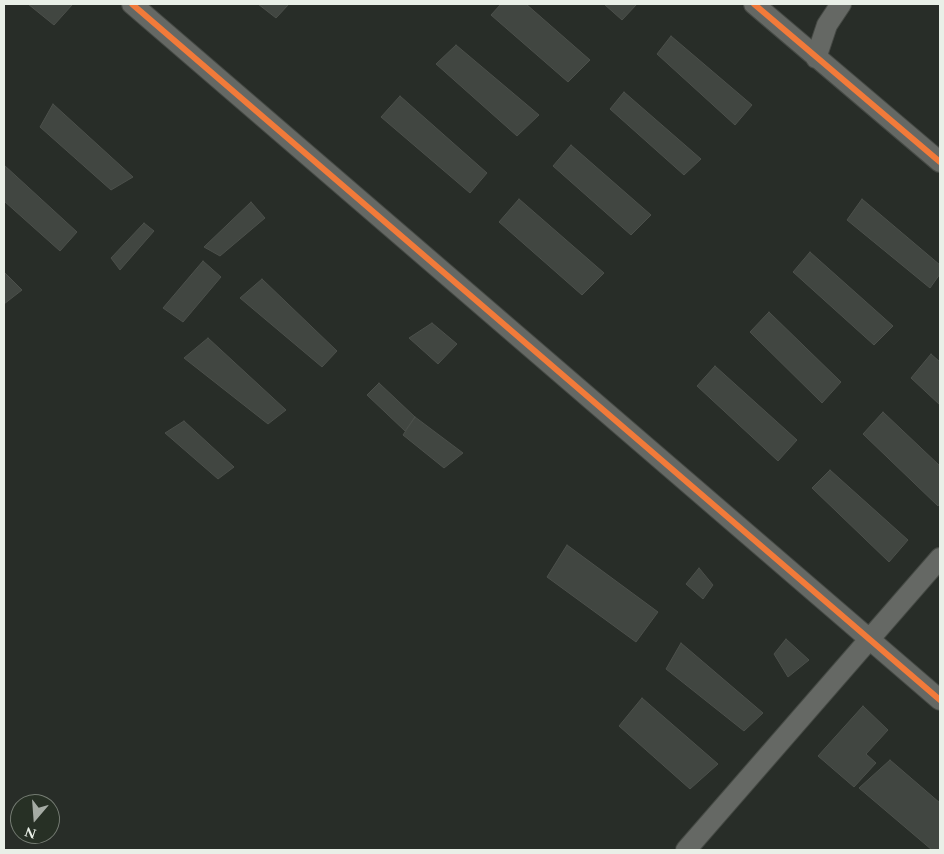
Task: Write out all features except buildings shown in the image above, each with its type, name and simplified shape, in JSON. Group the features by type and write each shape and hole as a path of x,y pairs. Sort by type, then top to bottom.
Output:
{"street":[{"path":"132,4 940,700"},
{"path":"754,4 940,162"},
{"path":"816,58 828,25 841,4"},
{"path":"686,850 940,558"}],"cycle path":[{"path":"132,4 940,700"},
{"path":"754,4 940,162"}]}
